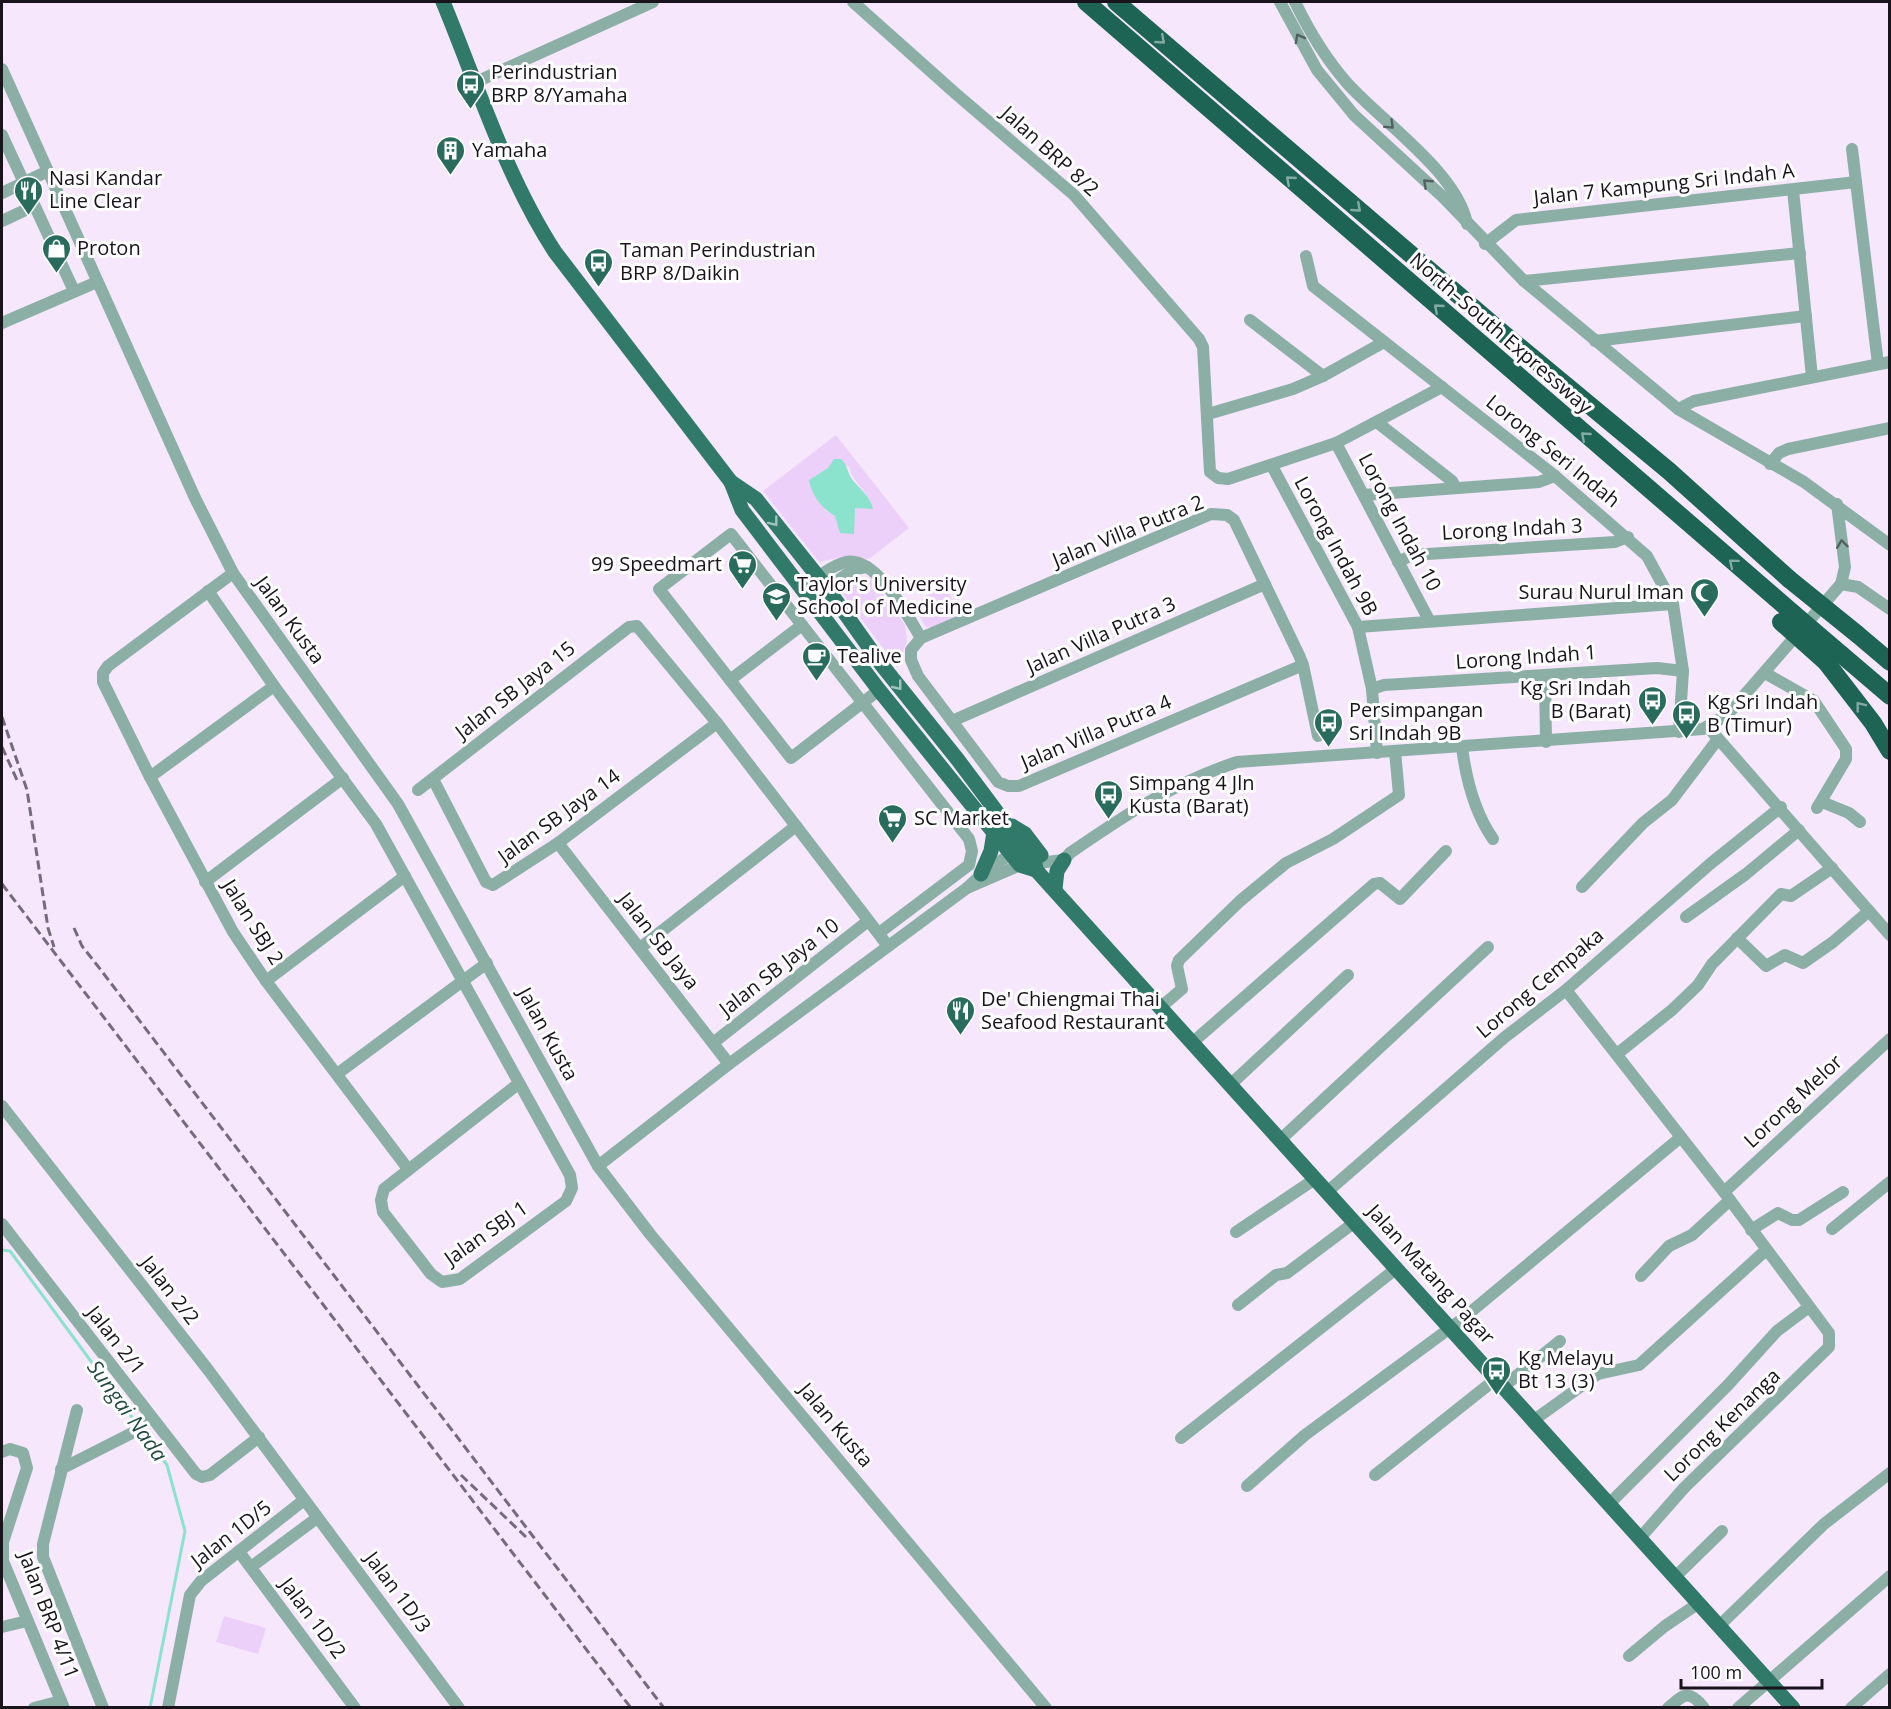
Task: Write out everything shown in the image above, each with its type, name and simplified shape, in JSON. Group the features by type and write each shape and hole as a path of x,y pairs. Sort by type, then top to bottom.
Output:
{"highway":[{"name":"North–South Expressway","path":"1086,2 1767,592 1772,608 1788,618 1834,659"},
{"name":"North–South Expressway","path":"1116,2 1487,320 1669,471 1790,579 1890,662"},
{"path":"1857,634 1890,649"},
{"path":"1834,659 1890,696"},
{"path":"1834,659 1890,751"}],"main road":[{"path":"443,2 518,183 541,229 588,297 731,482 742,510 879,690 951,780 1029,860"},
{"path":"731,482 756,499 822,583 881,664 958,760 999,828 1025,834 1029,860"},
{"path":"951,780 950,761 958,760"},
{"path":"981,874 992,851 999,828"},
{"path":"1054,889 1057,872 1067,856"},
{"name":"Jalan Matang Pagar","path":"1029,860 1793,1707"}],"street":[{"path":"476,82 653,2"},
{"name":"Jalan BRP 8/2","path":"853,2 954,93 1074,195 1203,347 1208,414"},
{"path":"1280,2 1317,70 1354,115 1443,197 1485,244 1524,282 1678,409 1804,482 1890,545"},
{"path":"1295,2 1328,60 1348,84 1447,181 1464,207 1467,225"},
{"name":"Jalan Kusta","path":"2,69 195,498 233,573 398,804 598,1166 650,1234 1046,1707"},
{"path":"2,135 74,291"},
{"path":"1678,409 1694,401 1884,363 1852,149"},
{"path":"2,193 48,171"},
{"name":"Jalan 7 Kampung Sri Indah A","path":"1485,244 1516,220 1856,182"},
{"path":"1793,189 1812,376"},
{"path":"2,221 34,206"},
{"path":"1524,282 1800,253"},
{"name":"Lorong Seri Indah","path":"1306,256 1313,286 1555,476 1628,537 1647,556 1673,604 1683,671 1679,732"},
{"path":"2,323 97,282"},
{"path":"1595,341 1806,316"},
{"path":"1250,320 1323,376"},
{"path":"1384,342 1323,376 1293,389 1208,414 1210,472 1218,478 1228,478 1272,466 1336,443 1378,423 1442,387"},
{"path":"1378,423 1452,481 1456,488"},
{"path":"1770,464 1779,453 1788,449 1890,428"},
{"name":"Lorong Indah 10","path":"1336,443 1429,620"},
{"name":"Lorong Indah 9B","path":"1272,466 1358,627 1372,689 1377,753"},
{"path":"1364,495 1539,482 1555,476"},
{"path":"598,1166 729,1064 967,888 981,874 1029,860 1067,856 1152,798 1209,771 1238,762 1546,742 1679,732 1708,727 1728,714 1841,584 1845,567 1837,504"},
{"name":"Jalan Villa Putra 2","path":"921,638 1211,514 1227,515 1234,520 1303,665 1318,736"},
{"path":"879,690 862,702 792,758 659,590 731,534 862,702 969,839 972,851 969,865 879,933"},
{"name":"Lorong Indah 3","path":"1398,562 1412,555 1615,542 1628,537"},
{"path":"807,594 822,583 834,566 849,561 868,567 880,578 921,638"},
{"path":"233,573 208,591 274,686 376,824 518,1084 408,1169"},
{"name":"Jalan Villa Putra 3","path":"952,721 1265,584"},
{"path":"1841,584 1858,587 1890,609"},
{"name":"Jalan SBJ 2","path":"208,591 108,666 103,673 103,682 150,777 233,932 266,981 408,1169"},
{"path":"1358,627 1429,620 1673,604"},
{"path":"730,680 802,625"},
{"name":"Jalan SB Jaya 15","path":"418,790 629,627 637,626 642,629 717,723"},
{"name":"Jalan Villa Putra 4","path":"921,638 914,644 911,660 918,676 998,782 1008,786 1019,786 1303,665"},
{"name":"Lorong Indah 1","path":"1372,689 1384,685 1657,668 1683,671"},
{"path":"1765,673 1814,701 1846,749 1846,759 1819,805 1849,813 1860,822"},
{"path":"1545,675 1546,742"},
{"path":"150,777 274,686"},
{"path":"717,723 888,946"},
{"name":"Jalan SB Jaya 14","path":"433,779 488,884 496,884 558,843 717,723"},
{"path":"1708,727 1781,807 1890,935"},
{"path":"1582,887 1643,823 1672,800 1718,738"},
{"path":"1462,747 1473,798 1482,824 1493,839"},
{"path":"1161,1007 1182,989 1177,964 1179,960 1240,902 1286,862 1333,839 1399,795 1395,752"},
{"path":"205,882 344,778"},
{"name":"Lorong Cempaka","path":"1327,1192 1505,1037 1566,990 1710,864 1781,807"},
{"path":"640,948 796,826"},
{"path":"1686,917 1746,874 1799,830"},
{"name":"Jalan SB Jaya","path":"558,843 729,1064"},
{"path":"1193,1042 1374,884 1380,884 1400,899 1446,851"},
{"path":"967,888 1029,860"},
{"path":"1617,1054 1672,1010 1698,985 1712,964 1781,894 1791,896 1832,868"},
{"path":"266,981 405,876"},
{"path":"1737,938 1766,966 1785,955 1803,963 1833,942 1869,911"},
{"path":"904,914 915,927"},
{"name":"Jalan SB Jaya 10","path":"713,1043 868,921"},
{"path":"1280,1140 1488,947"},
{"path":"337,1074 487,963"},
{"path":"1230,1085 1348,975"},
{"path":"1566,990 1727,1196 1765,1251 1809,1307 1777,1331 1728,1385 1610,1503"},
{"name":"Lorong Melor","path":"1641,1276 1669,1246 1692,1235 1727,1196 1890,1039"},
{"name":"Jalan SBJ 1","path":"408,1169 384,1190 381,1200 383,1212 431,1274 448,1283 460,1279 566,1201 572,1188 570,1174 518,1084"},
{"name":"Jalan 2/2","path":"2,1106 259,1437 304,1500"},
{"path":"1247,1486 1314,1428 1461,1320 1681,1137"},
{"path":"1236,1232 1315,1179"},
{"path":"1832,1229 1890,1182"},
{"path":"1751,1230 1778,1213 1792,1220 1799,1220 1843,1192"},
{"path":"1238,1305 1276,1275 1287,1273 1355,1222"},
{"name":"Jalan 2/1","path":"2,1224 143,1425 196,1474 202,1477 210,1475 259,1437"},
{"path":"1534,1420 1598,1374 1639,1365 1765,1251"},
{"path":"1181,1438 1397,1268"},
{"name":"Lorong Kenanga","path":"1640,1538 1684,1488 1829,1347 1829,1334 1809,1307"},
{"path":"1375,1475 1500,1382 1560,1341"},
{"path":"77,1410 43,1545 43,1557 103,1707"},
{"path":"61,1469 143,1425"},
{"name":"Jalan BRP 4/11","path":"2,1452 10,1449 23,1454 27,1468 2,1543 3,1561 63,1704"},
{"path":"1719,1626 1824,1524 1890,1473"},
{"name":"Jalan 1D/3","path":"304,1500 459,1707"},
{"name":"Jalan 1D/5","path":"168,1707 190,1595 201,1581 240,1553 304,1500"},
{"path":"251,1567 317,1518"},
{"path":"1675,1577 1722,1532"},
{"name":"Jalan 1D/2","path":"240,1553 355,1707"},
{"path":"1738,1707 1770,1682 1890,1576"},
{"path":"1629,1656 1665,1626 1699,1604"},
{"path":"2,1627 27,1621"},
{"path":"1851,1707 1890,1674"},
{"path":"1668,1707 1682,1696 1690,1695 1696,1697 1704,1707"},
{"path":"34,1707 63,1704"}],"shaded area":[{"path":"836,435 909,528 869,559 842,557 819,562 763,491","holes":["834,459 849,467 868,497 872,509 855,508 835,516 826,511 809,480 828,468"]},
{"path":"834,459 843,461 850,476 869,499 873,509 855,508 854,534 840,533 835,516 822,505 810,485 809,480 828,468"},
{"path":"855,577 871,578 905,625 907,642 897,667 842,593 844,586"},
{"path":"944,584 963,618 938,629 926,627 913,606"},
{"path":"224,1616 266,1628 258,1654 216,1642"}],"waterway":[{"name":"Sungai Nada","path":"2,1250 10,1251 137,1424"},
{"name":"Sungai Nada","path":"141,1429 167,1465 185,1531 150,1708"}],"railway":[{"path":"2,717 27,790 48,928 54,947"},
{"path":"2,747 17,780"},
{"path":"2,884 631,1708"},
{"path":"74,928 82,946 664,1708"},
{"path":"461,1475 526,1537"}],"place":[{"name":"Perindustrian BRP 8/Yamaha","path":"470,110"},
{"name":"Yamaha","path":"451,176"},
{"name":"Nasi Kandar Line Clear","path":"28,216"},
{"name":"Proton","path":"56,274"},
{"name":"Taman Perindustrian BRP 8/Daikin","path":"599,288"},
{"name":"99 Speedmart","path":"743,590"},
{"name":"Surau Nurul Iman","path":"1705,618"},
{"name":"Taylor's University School of Medicine","path":"776,622"},
{"name":"Tealive","path":"816,682"},
{"name":"Kg Sri Indah B (Barat)","path":"1652,726"},
{"name":"Kg Sri Indah B (Timur)","path":"1686,740"},
{"name":"Persimpangan Sri Indah 9B","path":"1328,748"},
{"name":"Simpang 4 Jln Kusta (Barat)","path":"1108,820"},
{"name":"SC Market","path":"893,844"},
{"name":"De' Chiengmai Thai Seafood Restaurant","path":"960,1036"},
{"name":"Kg Melayu Bt 13 (3)","path":"1497,1396"}]}
